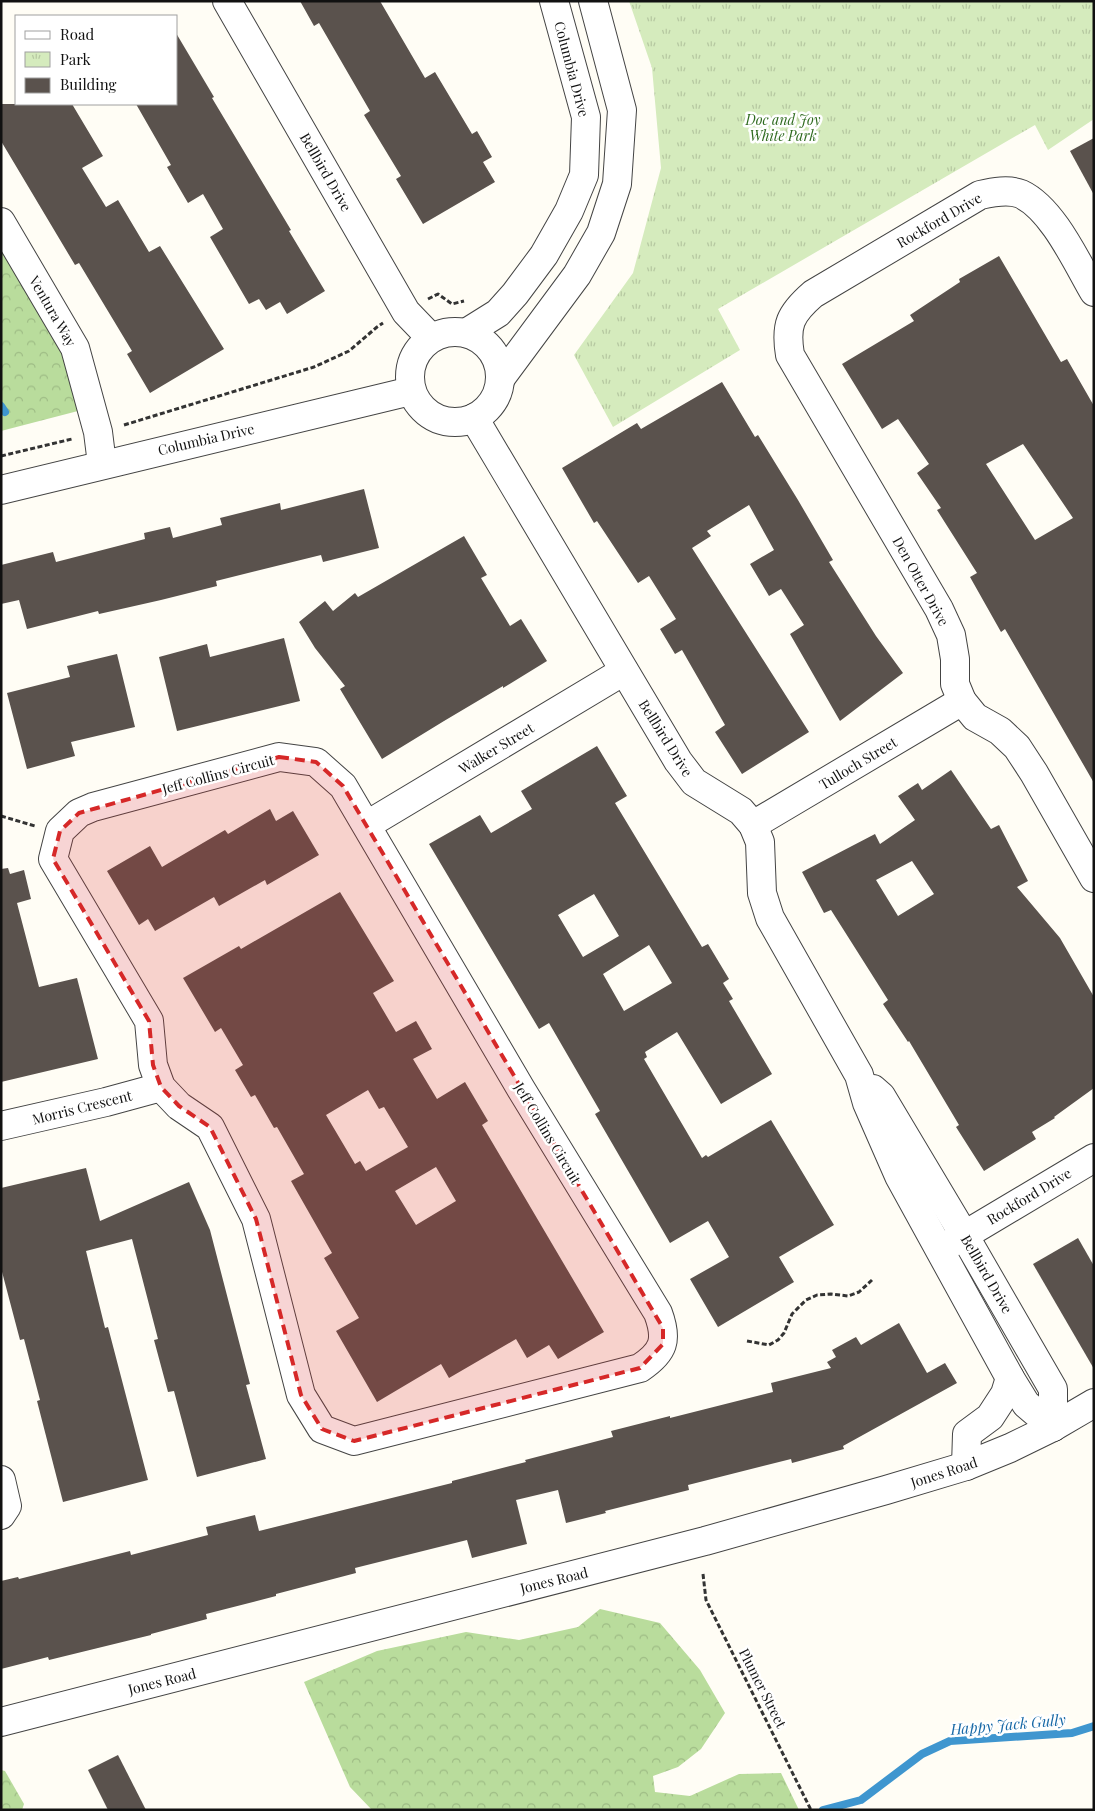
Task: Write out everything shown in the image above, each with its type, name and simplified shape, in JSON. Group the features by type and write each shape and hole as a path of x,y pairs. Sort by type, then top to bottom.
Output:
{"street":[{"name":"Bellbird Drive","path":"227,1 406,312 431,338"},
{"name":"Columbia Drive","path":"466,333 498,313 515,294 544,255 569,211 584,175 586,117 554,1"},
{"path":"500,379 577,275 601,233 617,184 622,110 593,1"},
{"name":"Rockford Drive","path":"789,322 800,306 813,294 980,195 998,191 1020,194 1036,204 1052,220 1094,292"},
{"name":"Ventura Way","path":"1,222 75,348 98,432 102,464"},
{"name":"Den Otter Drive","path":"789,322 787,337 790,355 939,609 951,635 955,659 955,684 962,701 975,717 1000,731 1018,747 1094,878"},
{"path":"448,332 466,333 477,337 487,345 499,367 500,379 498,391 493,402 484,412 474,418 459,422 443,421 429,415 418,404 411,390 409,376 412,361 419,348 431,338 448,332"},
{"name":"Columbia Drive","path":"1,490 411,390"},
{"name":"Bellbird Drive","path":"474,418 678,761 694,782 741,811 753,825 760,842 762,893 770,918 859,1075 867,1103 898,1176 1010,1378 1026,1404 1052,1427"},
{"name":"Walker Street","path":"367,825 624,671"},
{"name":"Tulloch Street","path":"753,825 962,701"},
{"name":"Jeff Collins Circuit","path":"279,757 316,762 343,786 521,1089 658,1313 664,1328 663,1344 652,1360 640,1368 354,1441 322,1429 301,1395 256,1219 210,1127 179,1106 161,1087 153,1065 149,1021 53,859 60,831 79,812 93,807 279,757"},
{"name":"Bellbird Drive","path":"859,1075 881,1096 1053,1388 1052,1427"},
{"name":"Morris Crescent","path":"1,1126 106,1102 161,1087"},
{"name":"Rockford Drive","path":"938,1250 1094,1158"},
{"path":"966,1466 967,1434 990,1417 1005,1394 1010,1378"},
{"name":"Jones Road","path":"1,1722 705,1541 966,1466 1010,1448 1094,1403"},
{"path":"1,1480 6,1506 1,1515"}],"path":[{"path":"1,456 98,432 314,367 349,351 377,326 438,294 452,304 465,301"},
{"path":"747,1341 769,1345 778,1340 784,1333 792,1314 806,1300 817,1295 848,1296 859,1292 872,1280"},
{"name":"Plumer Street","path":"703,1574 706,1600 811,1810"}],"highlighted area":[{"path":"279,757 316,762 343,786 663,1328 663,1344 640,1368 354,1441 322,1429 301,1395 256,1219 210,1127 179,1106 161,1087 153,1065 149,1021 53,859 60,831 79,813"}],"green space":[{"name":"Doc and Joy White Park","path":"629,1 1094,1 1094,119 1048,150 1035,125 718,309 740,350 613,427 574,355 633,273 661,168 652,68"},
{"path":"1,241 101,405 1,431"},
{"path":"600,1609 660,1623 700,1670 725,1713 701,1749 678,1767 653,1776 655,1792 690,1796 739,1774 781,1773 799,1810 372,1810 350,1787 304,1682 377,1651 466,1632 519,1640 578,1627"},
{"path":"1,1770 5,1771 24,1804 22,1810 1,1810"}],"building":[{"path":"300,1 380,1 425,78 435,72 472,134 477,131 492,157 483,162 495,182 423,224 396,179 401,176 364,115 370,111 319,23 314,26"},
{"path":"178,36 325,291 287,314 280,302 266,310 259,299 249,304 210,237 223,229 203,194 188,203 167,167 171,165 137,105 178,105"},
{"path":"1,104 73,105 103,156 82,168 106,207 118,200 149,252 160,246 224,349 150,393 127,354 132,351 79,263 75,265 1,141"},
{"path":"1094,138 1094,195 1070,151"},
{"path":"999,256 1061,362 1067,359 1094,406 1094,783 1005,629 1001,632 970,577 977,573 937,510 941,508 917,473 929,464 898,419 882,429 842,364 914,321 910,315 960,282 959,279","holes":["1023,444 1073,518 1035,540 986,464"]},
{"path":"722,382 755,437 758,435 798,500 833,560 829,562 876,636 903,673 840,721 790,634 804,625 781,589 769,596 750,564 774,550 749,505 707,531 711,536 692,548 809,732 742,774 715,732 725,725 682,650 675,654 660,629 676,619 649,576 638,583 597,521 594,523 562,468 637,423 641,429"},
{"path":"364,489 379,548 323,562 321,555 216,581 217,586 99,614 98,611 27,629 19,600 1,604 1,565 53,552 56,562 145,539 144,533 170,527 173,538 222,525 220,518 280,503 281,510"},
{"path":"464,536 487,575 481,578 510,626 521,619 547,661 382,759 340,689 345,686 315,648 299,622 325,601 333,611 355,593 358,597"},
{"path":"284,638 300,701 177,731 159,657 207,644 210,657"},
{"path":"117,654 135,727 71,742 75,756 27,769 7,693 70,677 67,666"},
{"path":"597,746 627,796 615,803 702,947 708,944 729,979 723,983 733,999 729,1001 772,1074 721,1104 677,1032 645,1052 647,1057 644,1059 702,1158 706,1155 708,1157 771,1120 834,1225 779,1257 794,1282 718,1327 690,1279 729,1257 708,1221 670,1243 595,1114 600,1111 549,1023 539,1029 429,844 480,815 491,833 532,809 521,791","holes":["594,894 619,936 583,957 558,915","649,945 672,983 624,1011 603,974"]},
{"path":"951,770 991,829 999,825 1028,881 1017,887 1060,938 1094,997 1094,1088 1055,1118 1032,1132 1036,1139 984,1171 956,1127 959,1125 909,1041 883,1004 888,1000 831,910 824,913 802,872 875,834 880,844 915,820 898,796 918,783 922,790","holes":["912,861 934,894 898,916 876,880"]},
{"path":"270,809 276,821 293,811 319,855 267,885 265,880 219,906 214,897 155,931 148,919 139,925 107,871 150,846 162,867 225,830 228,834"},
{"path":"8,868 10,874 24,870 31,899 17,903 39,987 77,978 98,1059 1,1082 1,869"},
{"path":"340,892 394,981 373,993 396,1032 416,1021 432,1049 413,1059 437,1099 465,1082 488,1121 482,1125 604,1332 558,1359 549,1345 527,1358 516,1339 449,1378 441,1364 377,1402 336,1331 359,1318 324,1258 332,1253 291,1181 304,1174 277,1127 274,1128 255,1095 251,1097 235,1070 243,1065 221,1028 215,1032 183,978 239,946 241,949","holes":["368,1090 379,1109 384,1107 408,1147 366,1171 360,1161 355,1164 326,1115","436,1167 456,1201 416,1225 395,1191"]},
{"path":"86,1168 100,1221 189,1182 210,1230 250,1384 246,1385 266,1459 197,1477 174,1391 168,1392 154,1340 158,1339 132,1239 86,1251 105,1328 108,1327 148,1480 63,1502 37,1401 40,1400 24,1339 20,1340 1,1268 1,1188"},
{"path":"1078,1238 1094,1266 1094,1369 1033,1264"},
{"path":"899,1323 927,1373 945,1363 957,1383 843,1446 844,1449 792,1463 791,1459 688,1485 689,1490 566,1523 558,1490 516,1500 527,1544 472,1558 467,1540 355,1568 356,1573 206,1614 207,1619 151,1635 49,1660 48,1657 1,1669 1,1581 18,1577 19,1579 130,1551 131,1555 208,1535 206,1527 255,1515 259,1531 452,1483 452,1481 526,1462 525,1460 613,1437 611,1431 773,1392 771,1383 831,1368 827,1362 836,1357 832,1350 856,1337 861,1345"},
{"path":"118,1755 146,1810 108,1810 88,1770"}],"waterway":[{"path":"1,406 5,412"},
{"name":"Happy Jack Gully","path":"823,1810 861,1800 922,1754 950,1741 1072,1733 1094,1726"}]}
